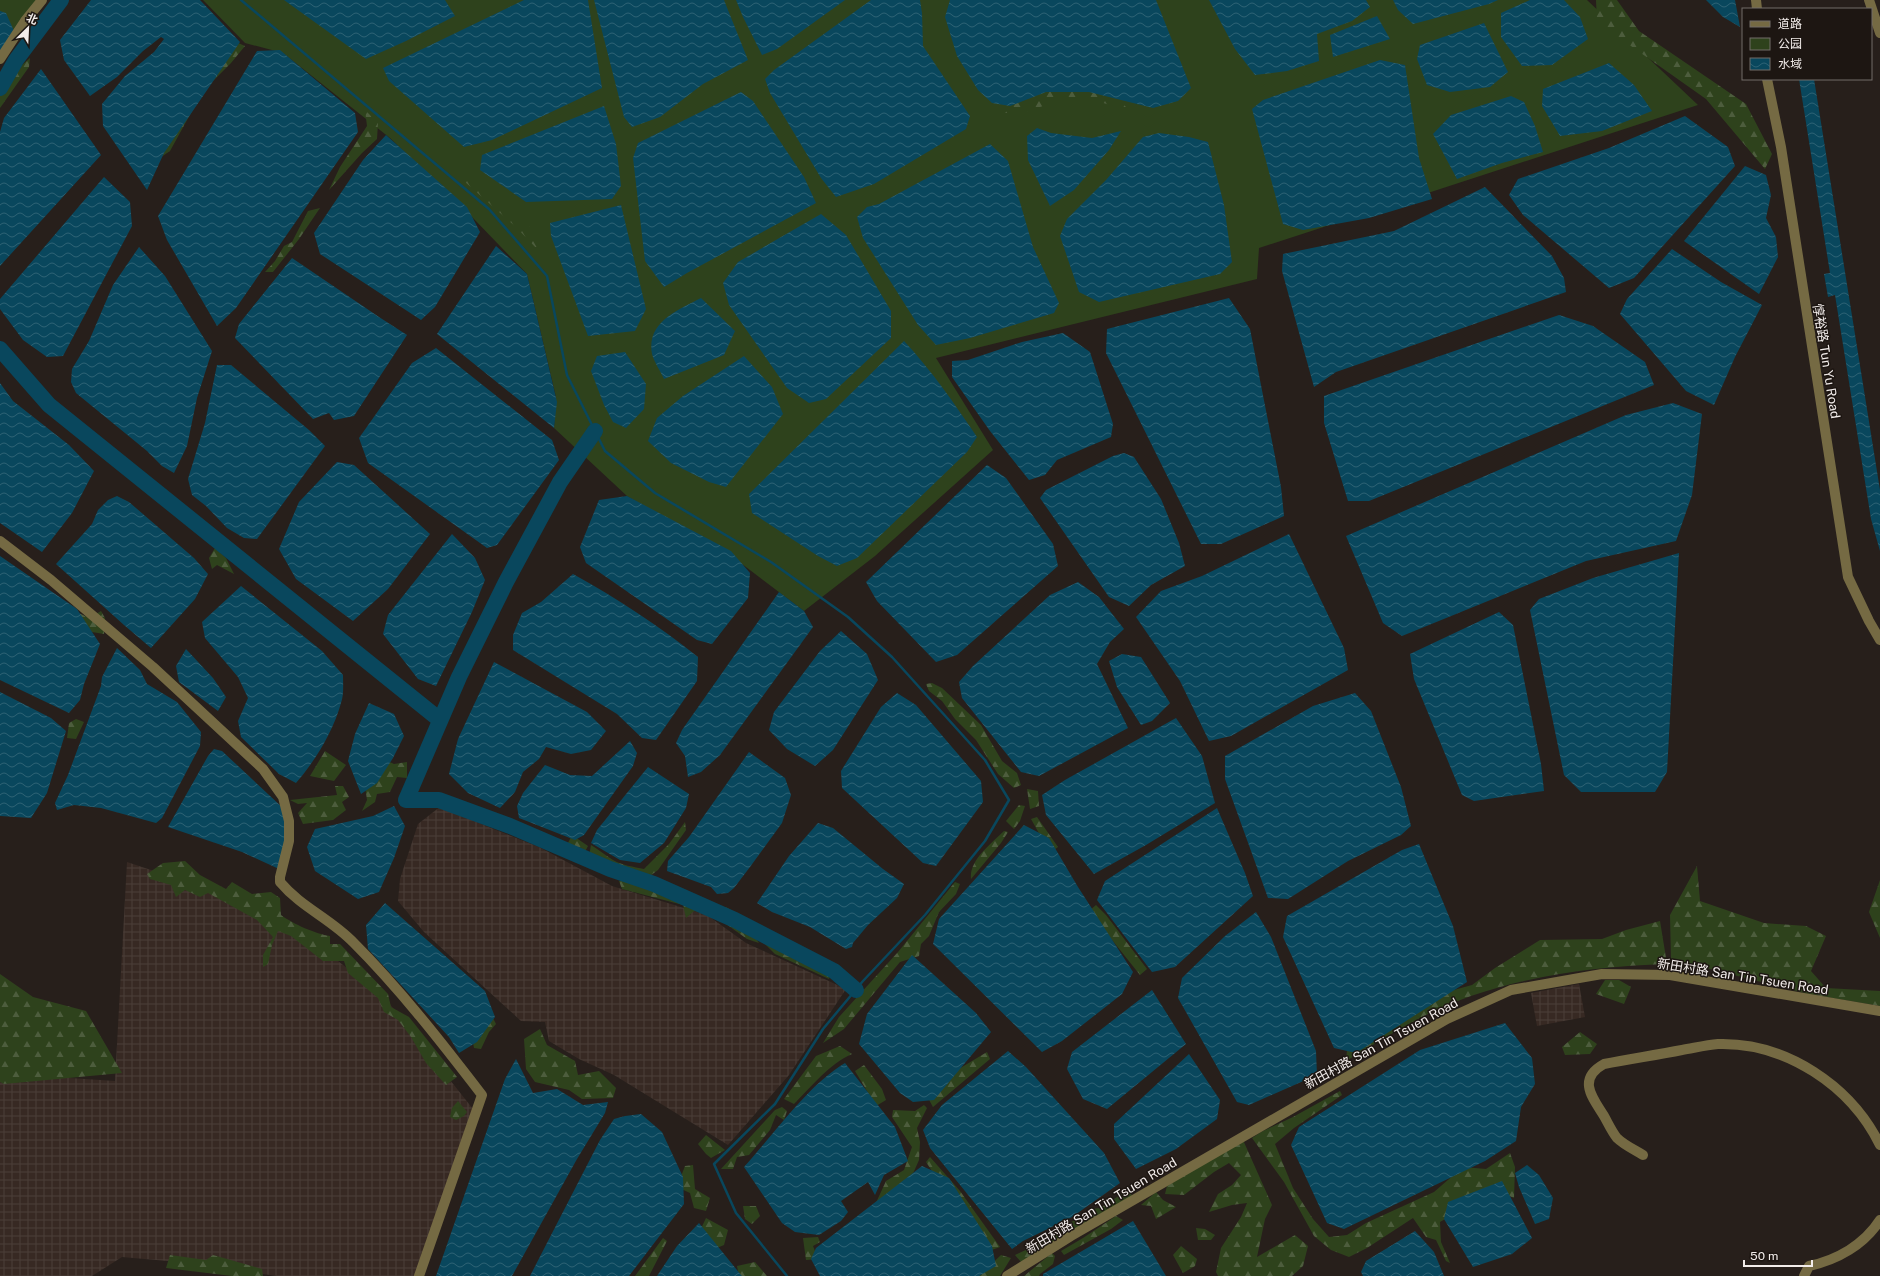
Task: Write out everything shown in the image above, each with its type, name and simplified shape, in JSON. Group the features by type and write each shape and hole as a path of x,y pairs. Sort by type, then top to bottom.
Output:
{"street":[{"path":"0,59 25,21 42,0"},
{"path":"1872,9 1880,33"},
{"name":"惇裕路 Tun Yu Road","path":"1767,80 1781,148 1848,577 1869,621 1880,640"},
{"path":"0,542 51,580 147,662 224,731 263,769 283,797 289,821 289,841 280,876 280,882 309,909 336,927 354,943 433,1031 482,1096 419,1276"},
{"name":"新田村路 San Tin Tsuen Road","path":"1008,1276 1071,1236 1447,1019 1511,990 1602,974 1670,975 1880,1011"},
{"path":"1643,1155 1617,1138 1590,1094 1588,1085 1590,1076 1596,1069 1604,1064 1718,1044 1766,1050 1788,1058 1810,1069 1830,1082 1848,1099 1863,1117 1880,1146"},
{"path":"1804,1276 1809,1266 1824,1263 1855,1246 1869,1234 1880,1220"}],"shaded area":[{"path":"441,806 539,847 612,886 707,915 746,943 846,989 789,1075 728,1145 614,1075 579,1059 549,1041 545,1022 521,1021 424,932 398,901 400,879 418,824"},
{"path":"127,862 235,898 310,939 385,998 473,1109 416,1276 277,1276 179,1262 122,1257 92,1276 0,1276 0,1066 70,1078 115,1081"},
{"path":"1579,984 1585,1017 1537,1026 1531,993"}],"green space":[{"path":"0,0 46,0 0,63"},
{"path":"203,0 1587,0 1698,105 1259,248 1257,279 936,358 993,450 875,556 804,611 742,564 627,496 554,428 556,397 527,274 472,217 390,138 283,53 245,43"},
{"path":"1596,0 1617,0 1639,31 1746,104 1772,154 1765,169 1706,99 1597,22"},
{"path":"236,42 245,46 231,63 203,91 170,151 148,166"},
{"path":"30,58 29,67 0,108 0,95 3,93 22,65"},
{"path":"1051,87 1115,96 1126,107 1119,108 1088,98 1067,98 1022,113 1005,113 1023,94"},
{"path":"365,110 378,123 377,139 362,153 329,190 340,167 367,126"},
{"path":"462,174 530,227 539,251 516,227 464,181"},
{"path":"320,208 299,239 273,272 265,272 275,261 284,246 292,242 308,211"},
{"path":"215,548 226,558 234,574 217,565 212,569 209,558"},
{"path":"75,611 89,618 101,611 105,618 104,634 92,632"},
{"path":"932,683 942,688 981,725 1002,761 1017,773 1021,785 1014,788 998,774 976,740 955,719 942,701 929,691 926,684"},
{"path":"76,719 84,722 76,739 67,738 69,723"},
{"path":"325,751 346,765 334,781 310,776"},
{"path":"383,759 394,764 407,762 407,778 397,777 390,792 377,794 375,802 362,811 367,800 363,773"},
{"path":"335,786 343,786 349,797 342,802 346,810 333,820 303,824 298,813 307,803 298,804 290,800 337,795"},
{"path":"1027,789 1038,791 1039,806 1030,809"},
{"path":"1019,805 1025,806 1020,821 1014,829 1006,821"},
{"path":"1037,817 1058,847 1050,853 1031,819"},
{"path":"685,822 686,830 658,870 650,876 645,874 640,876 626,868 599,869 588,863 591,845 616,862 644,869 669,844"},
{"path":"1004,831 1008,832 1001,843 971,879 973,865 977,859"},
{"path":"572,835 588,846 580,861 573,860 549,847 549,838 568,843"},
{"path":"185,861 200,875 226,889 232,882 252,894 271,892 280,898 281,915 305,928 330,936 330,944 340,944 388,994 391,1007 409,1017 457,1077 446,1085 426,1063 411,1037 398,1020 384,1012 378,998 348,973 344,961 323,961 291,936 278,931 272,945 268,964 263,967 263,955 273,937 257,920 208,893 200,897 185,890 176,897 171,885 150,879 147,874 163,863"},
{"path":"1697,866 1700,901 1764,923 1806,926 1826,936 1811,971 1826,988 1880,991 1880,1006 1809,994 1671,959 1670,915"},
{"path":"1880,880 1880,938 1869,912"},
{"path":"619,881 632,881 687,903 702,901 704,913 694,911 686,918 683,905 622,889"},
{"path":"955,882 960,884 956,894 939,912 929,936 921,944 919,956 900,962 844,1029 823,1043 839,1017 898,952"},
{"path":"1096,905 1106,915 1147,969 1140,975 1089,911"},
{"path":"726,907 756,925 754,936 759,943 747,939 715,916"},
{"path":"1660,921 1667,964 1604,968 1572,972 1509,985 1478,994 1420,1018 1346,1061 1348,1040 1414,1001 1472,985 1495,968 1540,940 1602,939 1626,930"},
{"path":"762,941 821,969 830,976 829,979 775,954"},
{"path":"0,974 33,997 86,1011 122,1073 4,1084 0,1082"},
{"path":"1605,980 1619,980 1631,987 1624,1004 1596,994"},
{"path":"487,1006 496,1024 489,1032 481,1049 474,1048 471,1032"},
{"path":"540,1029 547,1045 575,1061 578,1075 599,1071 616,1088 613,1098 582,1099 569,1090 535,1082 526,1069 524,1039"},
{"path":"1580,1032 1597,1044 1590,1054 1565,1055 1562,1047"},
{"path":"840,1046 852,1054 828,1069 794,1104 784,1099 816,1056"},
{"path":"987,1052 990,1059 933,1107 927,1096 952,1073"},
{"path":"864,1065 882,1089 886,1100 876,1106 855,1071"},
{"path":"1340,1091 1342,1095 1294,1128 1275,1144 1293,1188 1313,1219 1329,1237 1347,1235 1366,1223 1434,1192 1463,1167 1486,1169 1510,1153 1515,1167 1514,1198 1498,1191 1472,1203 1440,1222 1441,1242 1450,1263 1446,1261 1436,1240 1426,1237 1413,1218 1367,1248 1349,1257 1331,1250 1314,1236 1284,1182 1252,1138"},
{"path":"458,1101 467,1112 464,1116 456,1120 450,1117 452,1108"},
{"path":"924,1105 927,1108 917,1128 920,1142 919,1160 907,1187 875,1205 886,1181 904,1170 912,1147 892,1117 893,1110 915,1111"},
{"path":"782,1107 787,1111 784,1120 776,1115 770,1130 749,1155 737,1157 733,1169 721,1169 775,1110"},
{"path":"706,1135 725,1150 711,1158 698,1144"},
{"path":"1243,1140 1272,1205 1265,1219 1257,1257 1295,1235 1308,1246 1303,1266 1292,1276 1218,1276 1216,1272 1221,1248 1241,1217 1247,1203 1232,1205 1209,1212 1218,1194 1232,1185 1241,1175 1229,1163 1214,1172 1184,1195 1165,1194 1167,1186"},
{"path":"930,1157 960,1191 1000,1247 986,1252 926,1162"},
{"path":"693,1165 695,1189 710,1198 706,1211 694,1208 690,1193 677,1187 685,1166"},
{"path":"1128,1190 1133,1197 1022,1263 1015,1255 1030,1248 1092,1209 1100,1208"},
{"path":"1156,1192 1163,1200 1176,1207 1156,1219 1151,1206 1141,1205"},
{"path":"743,1206 756,1206 760,1216 752,1224 745,1219"},
{"path":"1116,1216 1123,1220 1111,1229 1064,1255 1061,1251 1083,1238"},
{"path":"706,1218 728,1230 724,1245 712,1250 697,1237"},
{"path":"1196,1228 1205,1229 1215,1235 1211,1240 1198,1240"},
{"path":"818,1237 820,1242 813,1246 818,1259 806,1260 803,1238"},
{"path":"663,1238 667,1241 649,1276 635,1276"},
{"path":"1181,1246 1197,1259 1195,1266 1183,1273 1173,1255"},
{"path":"1052,1253 1055,1256 1053,1264 1039,1276 1024,1276"},
{"path":"170,1255 206,1260 213,1255 262,1269 263,1276 232,1276 166,1268"},
{"path":"1001,1255 1011,1258 1000,1276 979,1276"},
{"path":"755,1262 767,1276 739,1276 737,1266"}],"water":[{"path":"91,0 200,0 240,42 164,153 147,190 103,126 102,104 125,76 154,52 164,39 161,37 143,51 117,77 90,96 64,60 60,40"},
{"path":"284,0 445,0 455,16 366,59"},
{"path":"524,0 588,0 602,88 492,140 464,147 389,81 383,68"},
{"path":"594,0 724,0 748,60 703,84 660,117 632,127 624,117"},
{"path":"736,0 845,0 777,49 762,55"},
{"path":"871,0 920,0 923,46 970,116 966,129 874,184 836,197 821,178 770,93 765,79 774,70"},
{"path":"950,0 1156,0 1191,88 1178,101 1153,108 1089,92 1046,92 1010,106 992,103 978,90 957,56 945,17"},
{"path":"1209,0 1366,0 1370,7 1352,21 1317,34 1319,61 1287,71 1255,75 1235,49"},
{"path":"1393,0 1498,0 1489,4 1413,24 1398,10"},
{"path":"1530,0 1564,0 1580,17 1588,39 1552,65 1522,66 1501,37 1501,13"},
{"path":"1706,0 1735,0 1740,27 1723,17"},
{"path":"0,11 6,13 14,31 0,51"},
{"path":"1377,16 1390,39 1333,57 1330,35"},
{"path":"1484,23 1508,72 1490,87 1450,92 1427,85 1417,59 1420,45"},
{"path":"280,50 355,113 358,132 236,308 217,326 167,240 158,216 257,51"},
{"path":"1380,60 1405,65 1419,158 1432,199 1369,218 1303,230 1283,224 1252,109 1263,100"},
{"path":"1609,63 1634,85 1652,111 1602,131 1560,136 1542,106 1543,89"},
{"path":"41,69 101,155 0,266 0,132 4,118"},
{"path":"1799,80 1814,80 1880,490 1880,551 1871,519 1835,295 1828,297 1824,274 1830,273"},
{"path":"741,92 753,101 804,177 816,203 664,287 645,261 633,158 638,143"},
{"path":"1511,96 1524,102 1535,126 1543,152 1502,163 1457,179 1433,134 1451,115"},
{"path":"604,106 616,144 621,186 612,199 526,202 480,170 482,155"},
{"path":"1685,116 1728,147 1735,166 1634,278 1609,288 1523,215 1509,195 1518,179 1609,148"},
{"path":"1037,128 1051,133 1092,138 1121,131 1109,150 1074,190 1050,206 1028,160 1027,136"},
{"path":"1159,133 1189,137 1208,142 1224,205 1232,262 1220,274 1099,302 1079,292 1060,236 1067,219 1106,180 1143,137"},
{"path":"386,135 467,207 480,232 435,307 421,320 320,254 314,233 363,160"},
{"path":"990,144 1008,161 1033,247 1059,303 1054,313 970,338 936,345 918,325 863,238 857,217 867,207 879,204"},
{"path":"1745,166 1766,175 1771,195 1766,218 1776,237 1778,257 1759,294 1684,241"},
{"path":"104,177 130,202 132,226 63,356 47,357 23,340 0,309 0,299"},
{"path":"1485,187 1552,256 1564,278 1566,292 1336,372 1314,387 1282,271 1283,254 1394,231"},
{"path":"621,205 646,309 635,331 588,336 551,236 550,223"},
{"path":"821,214 846,235 891,311 891,338 826,399 809,403 787,388 729,305 723,283 738,262"},
{"path":"496,246 527,274 557,402 554,428 437,334"},
{"path":"139,247 165,276 212,351 197,398 187,446 174,473 162,466 147,451 76,393 71,382 72,369 89,341 113,285"},
{"path":"1672,249 1721,282 1762,305 1735,357 1714,405 1686,391 1620,314 1627,299"},
{"path":"292,258 407,335 354,416 334,420 329,413 313,419 235,338 239,324"},
{"path":"701,298 735,331 724,355 664,379 652,354 651,343 654,333 666,318"},
{"path":"1229,298 1250,329 1281,487 1284,516 1221,544 1201,544 1106,353 1107,329"},
{"path":"1559,315 1593,326 1645,362 1654,385 1369,501 1348,501 1324,423 1324,396"},
{"path":"1063,333 1090,352 1113,424 1111,437 1057,460 1045,475 1029,480 990,431 952,377 952,361 968,360 1022,342"},
{"path":"904,341 933,376 977,437 967,452 857,558 837,566 818,556 752,513 749,494"},
{"path":"436,348 552,440 559,460 497,545 487,548 368,463 359,438 412,363"},
{"path":"625,352 646,384 644,409 626,428 613,422 604,405 591,371 597,356"},
{"path":"744,356 772,387 783,414 726,487 709,482 671,463 648,441 657,418 683,396"},
{"path":"217,365 231,365 309,430 325,446 257,539 244,538 227,528 206,506 192,495 188,479 205,423"},
{"path":"0,383 13,401 69,445 94,471 72,513 42,552 0,523"},
{"path":"1673,403 1702,414 1692,495 1676,541 1586,561 1402,636 1383,623 1346,536 1626,415"},
{"path":"1124,453 1134,457 1161,499 1179,543 1185,566 1151,585 1129,606 1109,597 1040,498 1046,490 1113,456"},
{"path":"337,462 354,465 430,534 388,589 353,621 296,579 279,549 299,502"},
{"path":"987,465 1006,478 1053,544 1058,566 957,655 936,662 877,601 866,582"},
{"path":"117,496 129,502 194,558 208,574 195,599 151,648 56,564 92,524 98,510 108,500"},
{"path":"627,496 731,551 750,573 748,598 712,644 697,640 586,563 580,547 599,500"},
{"path":"452,534 475,558 485,580 472,612 436,686 418,679 383,634 388,615"},
{"path":"1289,534 1344,648 1348,670 1231,736 1209,741 1180,681 1136,617 1161,591 1202,576"},
{"path":"1679,553 1667,772 1655,792 1581,792 1564,775 1530,610 1539,599 1593,578"},
{"path":"0,556 77,609 100,644 84,684 80,700 69,713 0,680"},
{"path":"573,574 637,613 698,657 697,681 656,740 642,738 617,714 513,650 513,635 522,613 541,602"},
{"path":"1078,582 1099,597 1124,629 1110,642 1097,664 1128,728 1039,776 1021,772 962,698 959,682 973,666 1050,595"},
{"path":"241,586 322,651 343,675 342,700 338,714 323,746 296,783 279,774 241,737 238,721 248,698 238,677 205,638 202,622"},
{"path":"779,592 804,611 813,627 720,755 701,772 688,777 685,756 676,743 682,730"},
{"path":"1499,612 1513,625 1541,764 1544,791 1474,801 1462,795 1414,679 1410,654"},
{"path":"841,631 867,654 878,680 833,750 815,766 787,749 769,730 774,712 820,651"},
{"path":"117,648 140,670 147,684 177,702 201,732 200,746 162,818 156,823 101,808 74,805 57,810 55,803 68,775 101,686 102,677"},
{"path":"186,649 213,678 226,697 218,711 179,682 176,666"},
{"path":"1122,654 1141,657 1170,703 1152,721 1141,725 1117,687 1109,661"},
{"path":"494,662 587,712 606,731 591,750 571,754 546,747 539,759 523,772 515,792 500,808 468,793 449,774 458,739"},
{"path":"0,692 51,718 66,731 47,793 31,818 0,816"},
{"path":"897,693 916,705 981,781 983,802 936,866 923,863 842,788 841,771 881,707"},
{"path":"1355,693 1371,711 1401,787 1411,826 1401,835 1348,861 1288,899 1268,898 1225,779 1225,756 1313,706"},
{"path":"369,703 394,714 404,736 393,758 377,783 361,794 348,761 355,734"},
{"path":"1176,718 1202,756 1215,803 1146,845 1094,874 1046,815 1042,795 1065,780"},
{"path":"630,741 637,753 633,766 584,835 575,840 519,818 517,806 523,793 545,765 570,775 592,776"},
{"path":"214,749 222,751 283,808 291,849 279,869 242,852 168,827 208,756"},
{"path":"749,752 785,778 791,795 782,823 750,867 734,888 728,893 717,894 711,887 667,871 668,861 689,837"},
{"path":"648,767 689,794 686,808 664,843 640,863 620,860 591,843 597,830"},
{"path":"394,806 405,826 394,858 379,892 358,899 315,871 307,847 315,829 373,816"},
{"path":"1217,808 1245,873 1253,896 1175,967 1152,972 1097,900 1105,881"},
{"path":"818,823 833,828 883,869 904,884 897,898 868,925 853,943 852,947 846,949 810,927 772,912 757,903 789,856"},
{"path":"1024,825 1049,838 1078,887 1133,972 1122,994 1062,1041 1042,1052 933,944 939,919"},
{"path":"1419,844 1453,926 1467,982 1356,1053 1334,1048 1283,937 1287,916 1402,850"},
{"path":"385,903 485,991 495,1017 477,1042 459,1053 449,1037 368,949 366,925"},
{"path":"1256,912 1271,937 1316,1051 1317,1075 1249,1105 1237,1102 1178,998 1182,978 1225,936"},
{"path":"912,955 976,1013 991,1032 934,1100 913,1102 900,1093 859,1044 867,1014"},
{"path":"1152,990 1186,1044 1107,1109 1083,1099 1067,1069 1072,1052"},
{"path":"1505,1023 1532,1058 1535,1084 1521,1107 1516,1141 1485,1161 1344,1229 1327,1223 1291,1145 1299,1127 1420,1050"},
{"path":"1008,1051 1026,1067 1104,1153 1120,1183 1072,1217 1023,1241 1012,1249 930,1148 923,1130 942,1105"},
{"path":"1189,1054 1220,1100 1217,1119 1176,1149 1136,1169 1114,1139 1114,1124"},
{"path":"516,1059 533,1093 557,1089 583,1105 608,1102 605,1113 577,1159 512,1276 436,1276 505,1079"},
{"path":"845,1063 895,1127 908,1161 884,1175 875,1195 868,1182 841,1201 848,1212 841,1221 819,1235 795,1232 782,1223 744,1167 805,1097 831,1072"},
{"path":"641,1114 662,1132 683,1177 684,1204 629,1276 530,1276 600,1140 614,1119"},
{"path":"1527,1165 1539,1175 1553,1198 1549,1219 1535,1224 1519,1187 1515,1173"},
{"path":"922,1166 949,1178 992,1246 996,1266 979,1276 820,1276 811,1259 816,1248"},
{"path":"1502,1181 1532,1238 1512,1254 1473,1267 1444,1219 1448,1202"},
{"path":"1133,1221 1166,1276 1043,1276 1043,1274"},
{"path":"699,1223 742,1276 657,1276 677,1246"},
{"path":"1415,1231 1434,1252 1444,1276 1363,1276 1361,1272 1366,1261"}],"waterway":[{"path":"0,88 16,60 61,0"},
{"path":"241,0 489,209 547,276 567,375 605,451 655,493 771,562 848,617 892,657 985,760 1009,800 985,841 925,915 863,981 823,1029 775,1104 714,1164 736,1213 787,1276"},
{"path":"0,349 49,405 440,720"},
{"path":"595,431 560,482 506,582 459,677 406,800 439,800 510,826 610,869 654,884 735,920 834,971 856,990"}]}
